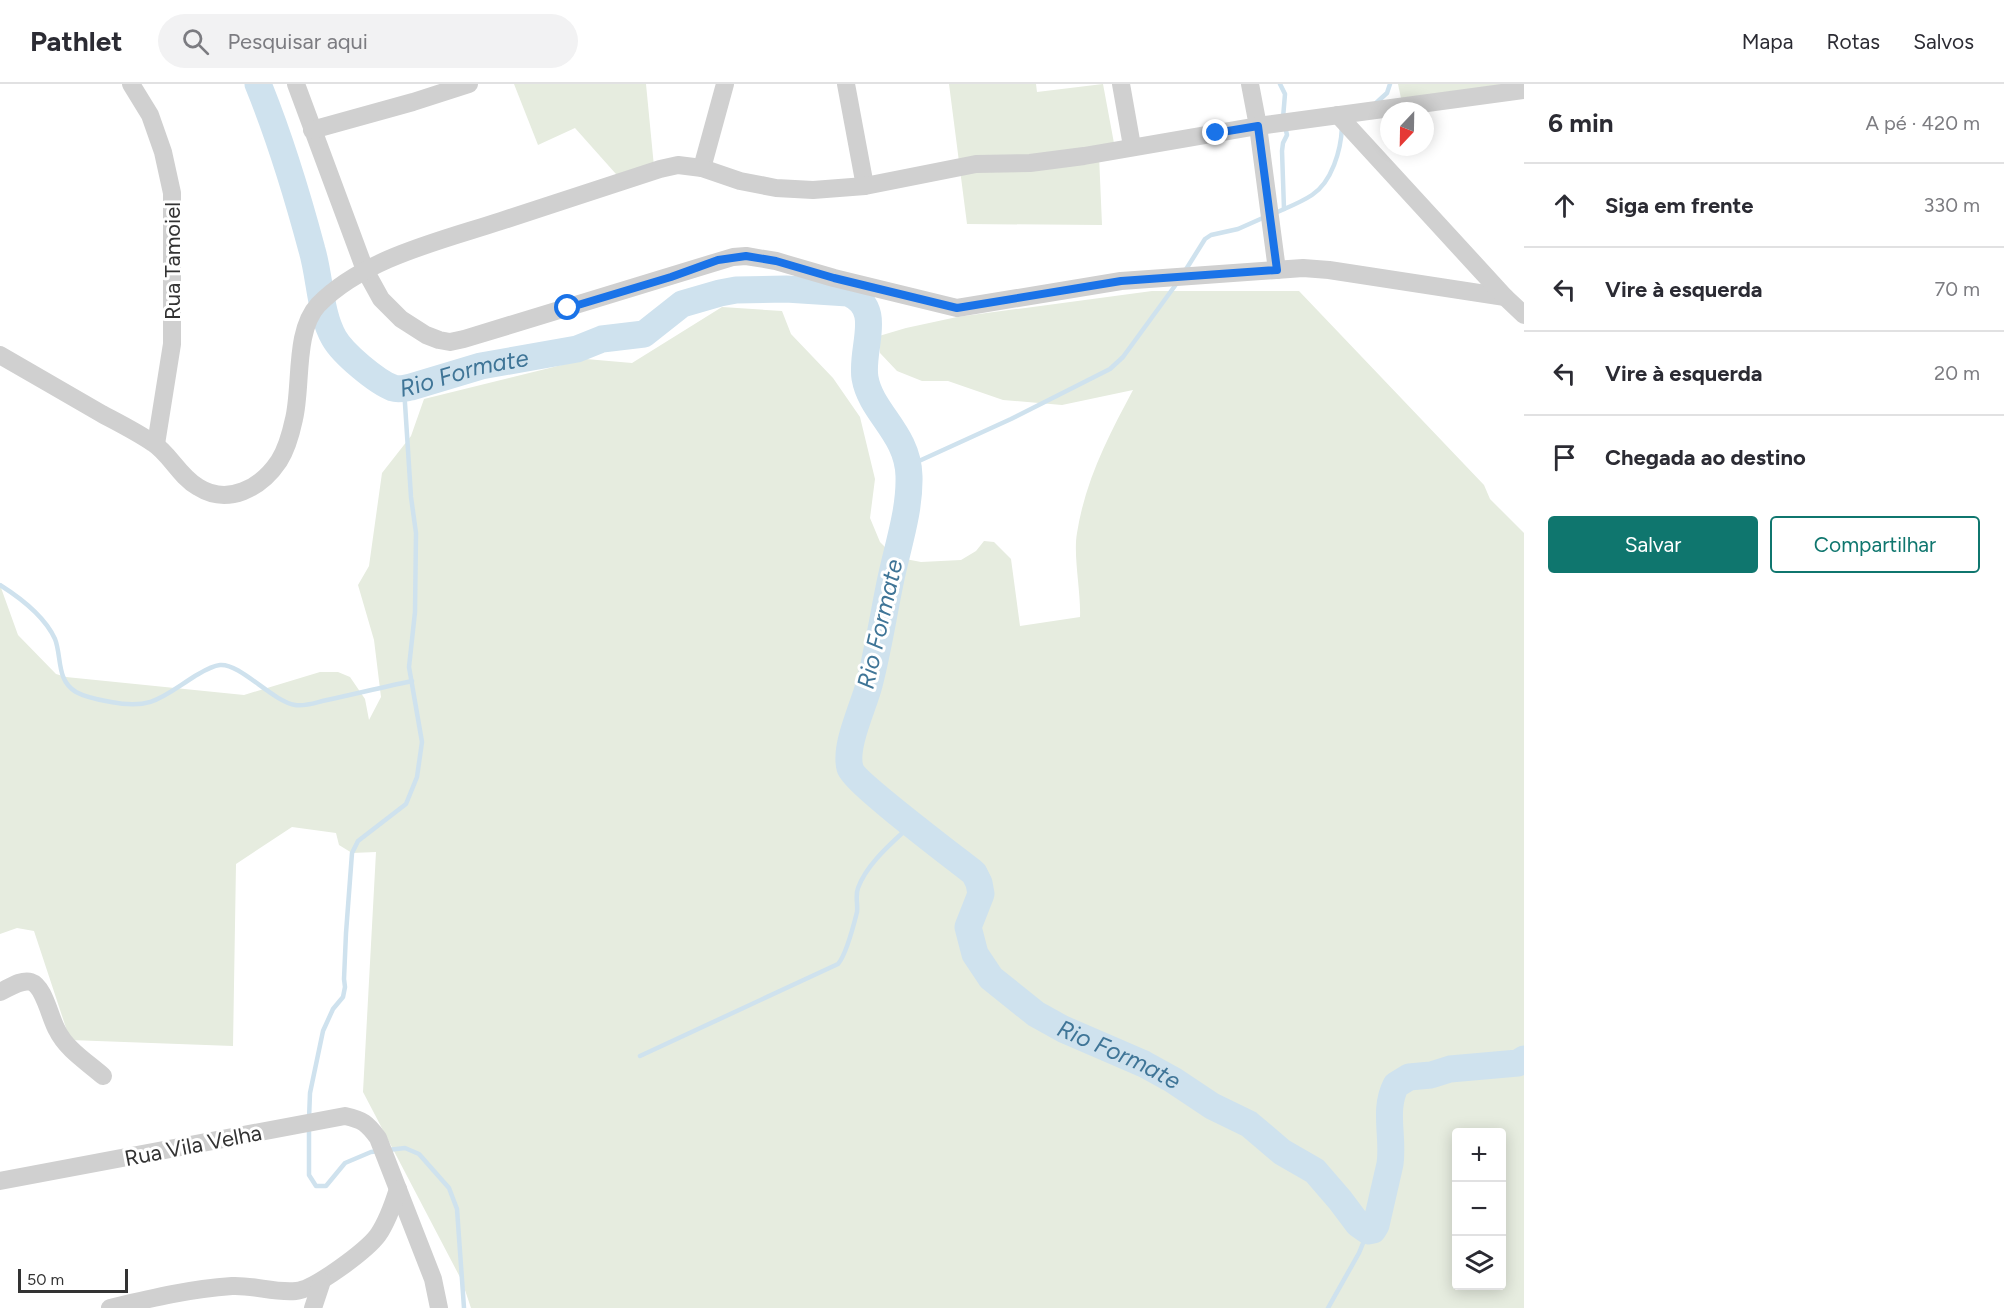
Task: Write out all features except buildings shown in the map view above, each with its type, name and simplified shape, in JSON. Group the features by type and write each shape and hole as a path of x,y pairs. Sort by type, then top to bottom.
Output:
{"street":[{"name":"Rua Tamoiel","path":"131,84 150,115 164,152 172,193 172,344 156,444"},
{"path":"296,84 365,270 381,299 401,319 426,335 450,342 671,277 718,260 746,256 776,261 834,278 957,308 1121,281 1303,268 1504,297"},
{"path":"312,130 469,84"},
{"path":"702,168 725,84"},
{"path":"846,84 865,186"},
{"path":"1121,84 1132,146"},
{"path":"1250,84 1258,126 1277,270"},
{"path":"0,355 156,444 184,477 199,488 214,495 232,495 245,492 266,477 279,460 295,418 303,338 317,307 346,282 365,270 431,243 660,168 678,165 702,168 740,181 776,188 813,190 865,186 976,164 1030,163 1084,156 1258,126 1524,90"},
{"path":"1338,115 1504,297 1524,315"},
{"path":"0,992 24,981 33,982 40,988 56,1030 65,1043 103,1076"},
{"name":"Rua Vila Velha","path":"0,1181 345,1116 361,1120 369,1125 378,1138 398,1189"},
{"path":"110,1308 175,1300 254,1286 294,1292 303,1290 322,1281 377,1237 398,1189"},
{"path":"398,1189 433,1279 439,1308"},
{"path":"313,1308 322,1281"}],"shaded area":[{"path":"514,84 646,84 655,177 624,183 575,128 538,145"},
{"path":"949,84 1036,84 1037,92 1103,84 1116,154 1099,155 1102,225 967,224"},
{"path":"1398,84 1518,84 1432,102 1402,102"},
{"path":"1152,291 1299,291 1484,485 1490,499 1524,533 1524,1308 471,1308 462,1281 363,1092 376,852 352,853 339,845 336,833 292,827 236,864 233,1046 70,1040 34,931 17,928 0,934 0,585 18,635 56,674 66,677 244,695 320,672 338,672 350,677 365,699 369,720 381,697 374,640 358,585 369,566 382,473 411,436 424,399 586,359 632,363 722,307 782,311 791,334 833,378 860,417 875,479 870,518 880,542 895,557 921,562 961,560 976,551 984,541 994,542 1011,559 1020,626 1080,617 1076,542 1081,514 1099,459 1133,390 1062,405 1003,400 948,381 922,381 897,371 880,353 879,336 957,317"}],"waterway":[{"name":"Rio Formate","path":"258,84 281,145 300,208 315,261 329,328 338,344 352,359 378,380 393,388 411,387 481,366 577,349 602,339 644,334 682,304 736,290 786,289 848,293 866,308 868,330 865,378 874,402 903,447 907,461 909,489 878,647 852,738 850,768 868,788 974,873 981,894 968,927 975,954 991,978 1036,1014 1063,1029 1144,1064 1212,1106 1249,1124 1282,1152 1315,1171 1358,1224 1368,1231 1373,1230 1376,1225 1390,1164 1389,1114 1396,1085 1409,1077 1431,1075 1450,1069 1518,1063 1524,1059"},
{"path":"1280,84 1285,94 1283,118"},
{"path":"1376,103 1387,93 1390,84"},
{"path":"1284,209 1282,151 1287,135 1285,126"},
{"path":"1273,214 1307,198 1325,182 1340,146 1342,127"},
{"path":"1185,271 1205,239 1211,235 1238,229 1265,217"},
{"path":"908,466 1011,419 1110,369 1123,357 1177,283"},
{"path":"309,1119 310,1093 323,1031 333,1009 343,997 345,987 346,933 352,853 358,841 406,804 417,777 422,742 409,667 415,612 416,533 411,497 404,388"},
{"path":"0,585 31,608 51,631 65,681 76,692 94,698 125,704 147,703 165,696 207,669 220,665 237,670 276,697 295,705 311,704 412,681"},
{"path":"640,1056 838,964 847,947 854,924 857,912 857,891 862,879 881,853 912,824"},
{"path":"309,1128 309,1175 316,1186 326,1186 345,1163 371,1152 380,1151"},
{"path":"388,1150 405,1148 419,1154 449,1188 457,1209 464,1308"},
{"path":"1328,1308 1359,1253 1368,1231"}],"route":[{"path":"568,308 671,277 718,260 746,256 776,261 834,278 957,308 1121,281 1277,270 1258,126 1216,133"}]}
